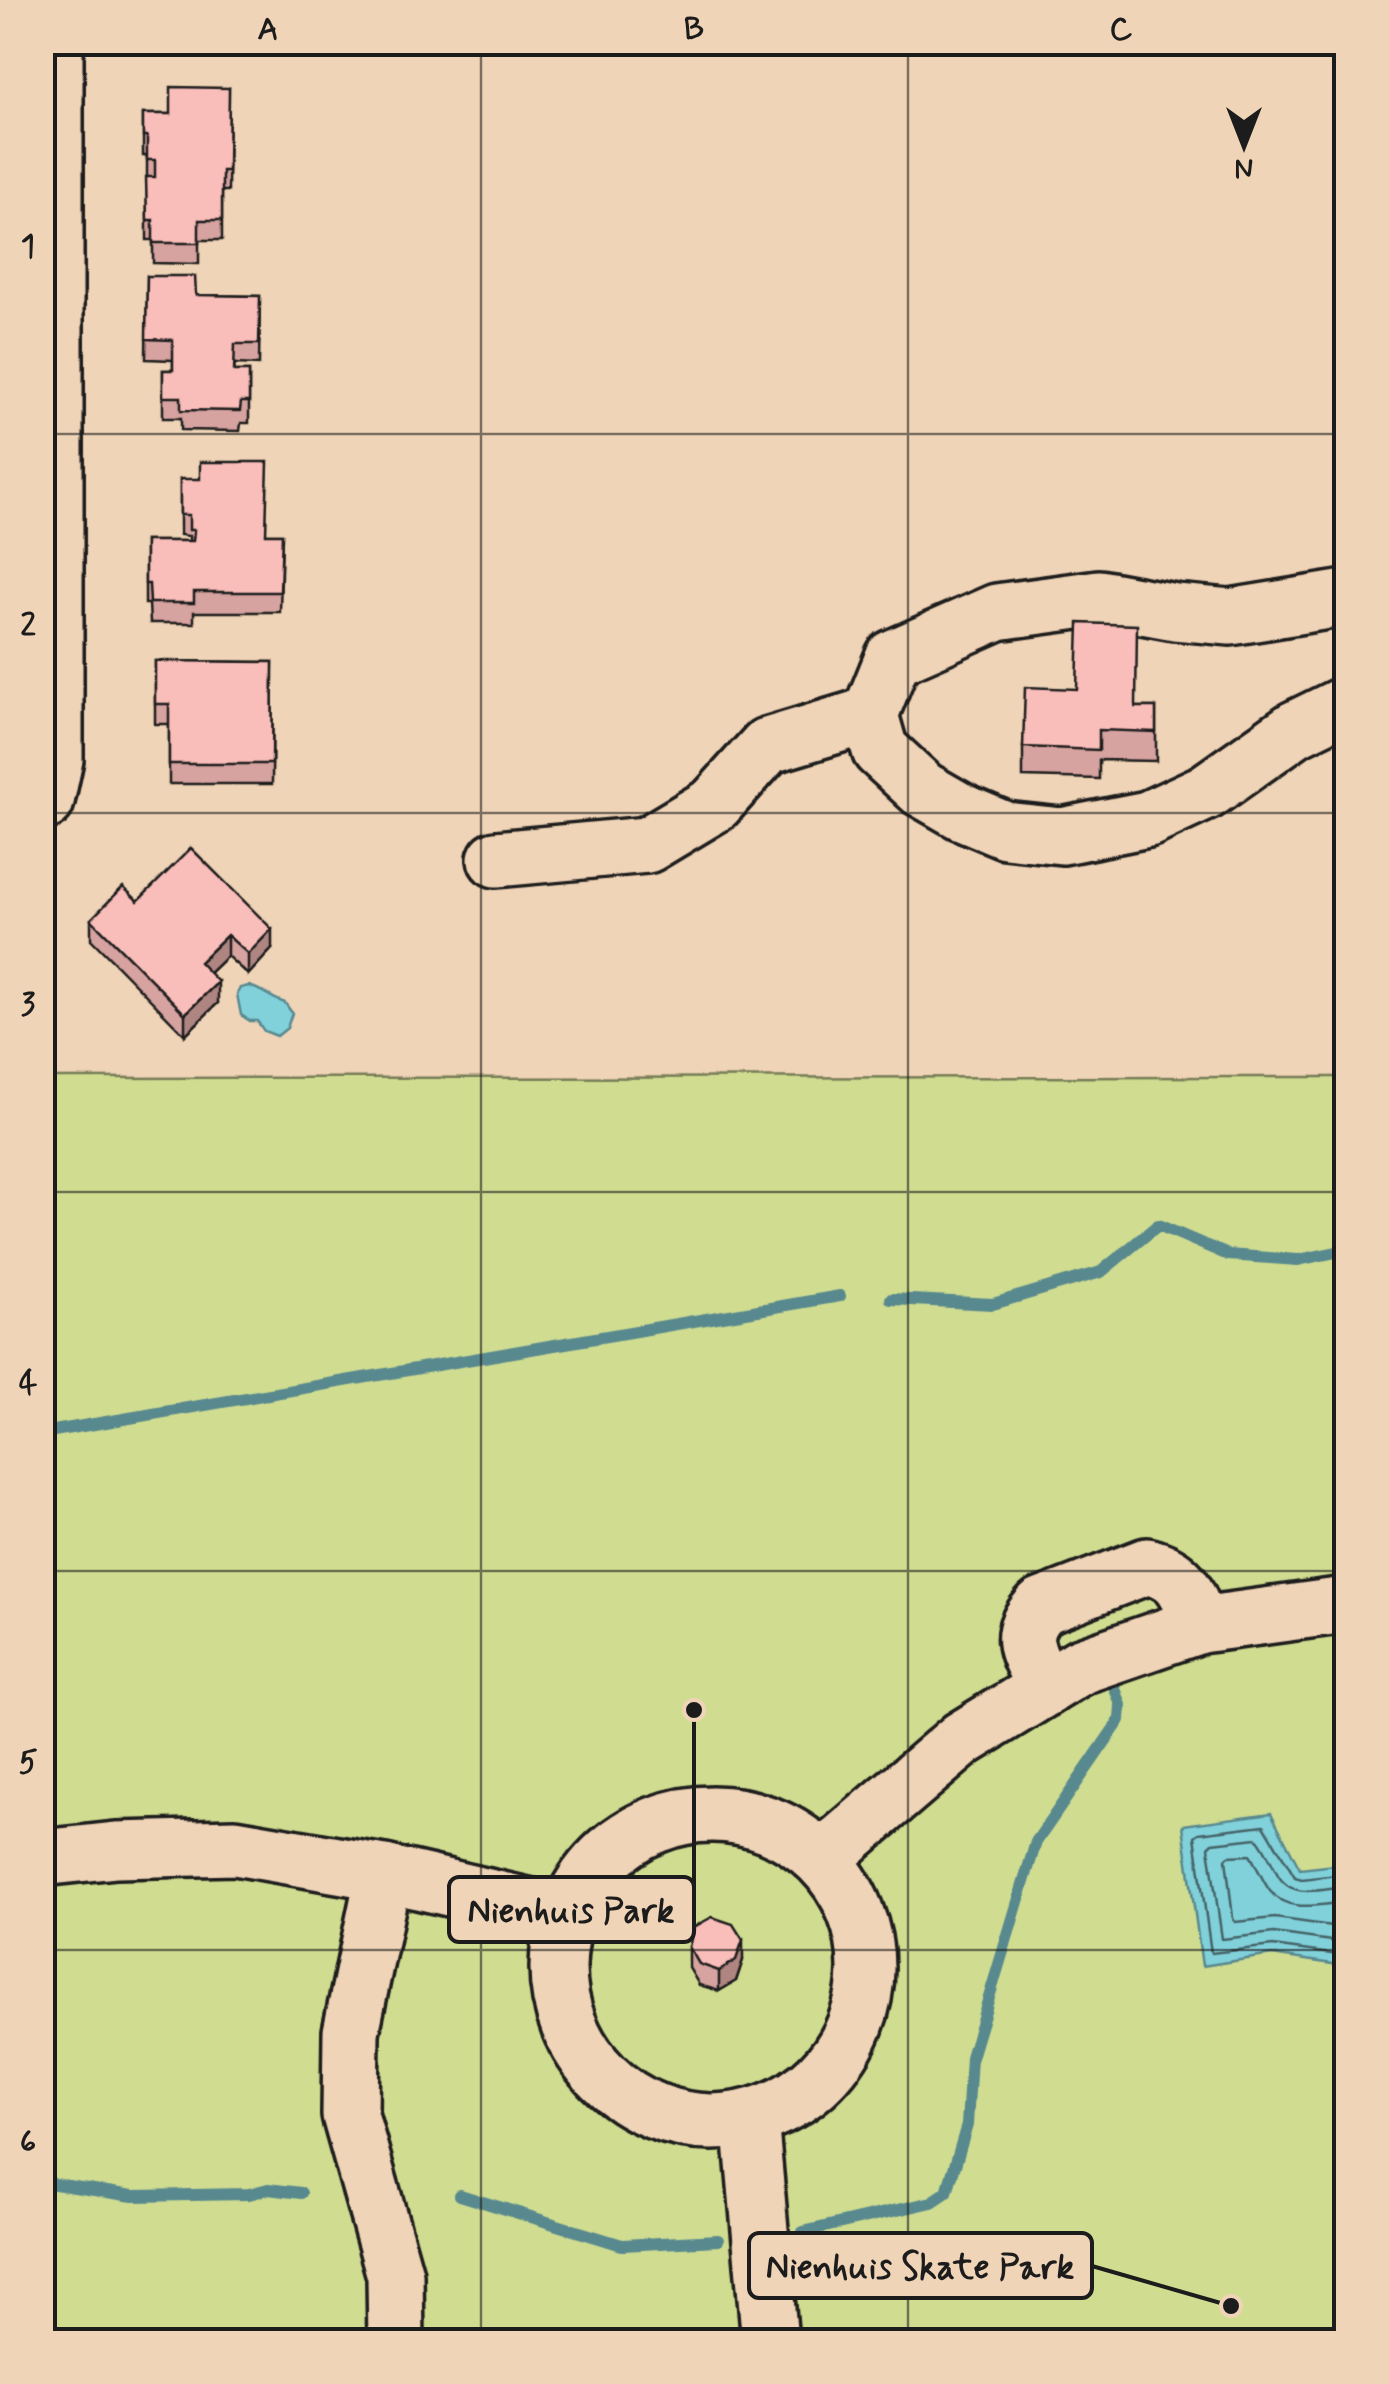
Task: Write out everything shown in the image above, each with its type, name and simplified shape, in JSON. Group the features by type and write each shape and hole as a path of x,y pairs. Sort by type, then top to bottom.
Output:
{"street":[{"path":"44,801 55,759 49,261 55,42"},
{"path":"1346,598 1230,618 1099,598 998,612 894,658 870,715 880,750 922,788 962,812 1005,830 1062,836 1148,818 1191,799 1294,729 1346,704"},
{"path":"496,860 647,845 715,804 767,746 870,715"},
{"path":"1046,1688 1024,1645 1029,1620 1041,1606 1148,1566 1164,1570 1181,1583 1200,1625"},
{"path":"823,1858 962,1740 1081,1666 1200,1625 1346,1605"},
{"path":"710,1812 771,1824 823,1858 858,1912 868,1977 851,2040 809,2090 750,2118 695,2122 641,2106 597,2072 568,2025 556,1970 566,1915 598,1862 649,1826 710,1812"},
{"path":"42,1858 116,1850 234,1847 384,1873 566,1915"},
{"path":"384,1873 351,2032 350,2115 395,2275 396,2342"},
{"path":"750,2118 770,2342"}],"green space":[{"path":"1346,1077 1346,2341 43,2341 42,1078"}],"water":[{"path":"249,986 285,1003 292,1013 287,1028 277,1036 241,1015 237,994 240,988"},
{"path":"1271,1813 1300,1869 1346,1864 1346,1966 1272,1955 1202,1966 1183,1825"}],"building":[{"path":"171,87 229,88 228,171 222,171 222,220 199,220 199,243 153,243 153,220 147,220 146,177 155,177 155,160 147,160 143,114 171,114"},
{"path":"147,276 195,276 196,295 260,296 259,344 235,344 234,371 249,371 249,402 241,402 240,411 181,410 181,397 163,397 163,370 173,370 173,340 146,339"},
{"path":"200,462 268,462 266,534 282,534 280,592 194,592 194,603 150,603 149,584 145,584 145,541 193,541 189,515 180,515 180,479 200,479"},
{"path":"1079,623 1137,625 1136,707 1156,707 1156,732 1099,730 1099,750 1023,747 1025,687 1077,689"},
{"path":"155,661 273,662 272,764 169,764 169,704 155,704"},
{"path":"191,848 272,929 248,954 227,935 199,962 218,982 185,1014 91,919 123,887 138,901"},
{"path":"712,1917 733,1924 743,1940 736,1960 719,1971 699,1964 689,1947 694,1927"}],"waterway":[{"path":"891,1299 993,1304 1101,1272 1158,1225 1228,1255 1298,1260 1346,1250"},
{"path":"42,1433 840,1296"},
{"path":"803,2232 932,2202 947,2192 967,2125 971,2057 1036,1842 1120,1720 1121,1705 1113,1683"},
{"path":"42,2182 133,2196 249,2194 268,2189 301,2193"},
{"path":"460,2195 622,2245 718,2240"}],"place":[{"name":"Nienhuis Park","path":"694,1710"},
{"name":"Nienhuis Skate Park","path":"1231,2306"}]}
